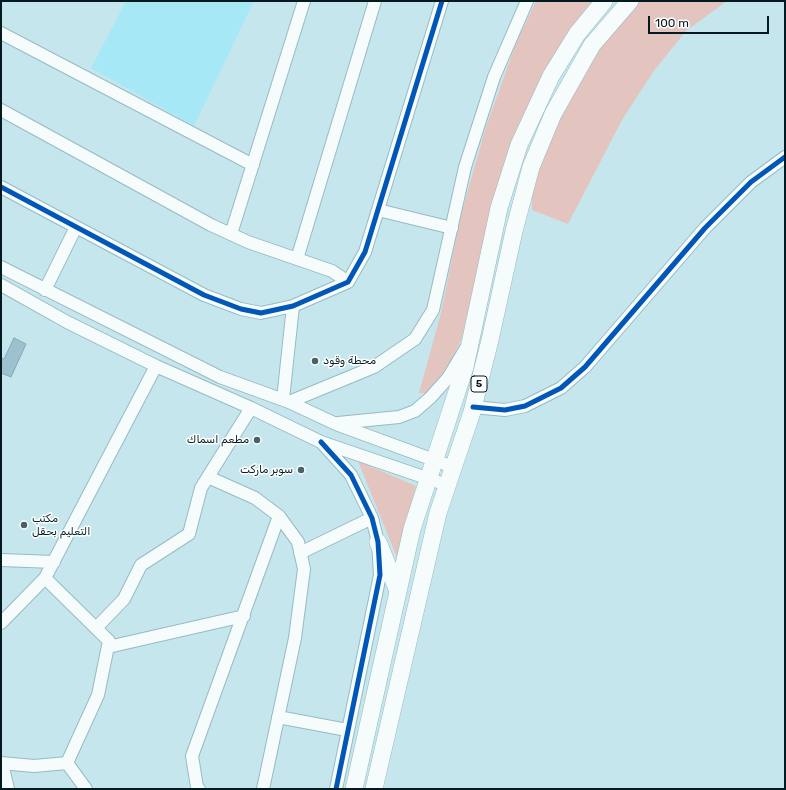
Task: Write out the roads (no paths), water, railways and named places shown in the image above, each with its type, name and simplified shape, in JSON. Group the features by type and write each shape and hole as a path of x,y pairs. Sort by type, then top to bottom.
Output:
{"highway":[{"name":"5","path":"354,789 412,529 465,367 499,208 519,145 550,76 577,34 604,1"},
{"name":"5","path":"374,789 438,514 473,407 490,340 514,231 531,167 553,114 592,46 630,1"},
{"path":"378,542 398,591"}],"street":[{"path":"231,234 304,1"},
{"path":"297,259 375,1"},
{"path":"1,187 204,295 241,309 261,313 293,306 348,282 365,252 442,1"},
{"path":"286,401 374,367 415,339 433,310 465,167 494,77 527,1"},
{"path":"1,33 253,165"},
{"path":"1,110 148,191 231,234 248,242 332,271 348,282"},
{"path":"473,407 505,410 525,406 561,388 585,367 705,228 751,182 785,157"},
{"path":"378,210 452,228"},
{"path":"45,290 76,227"},
{"path":"1,267 220,377 286,401 336,424 453,467"},
{"path":"1,285 68,322 154,365 251,408 321,442 447,485"},
{"path":"286,401 293,306"},
{"path":"336,424 399,417 415,410 430,398 448,378 471,339"},
{"path":"1,623 45,578 162,348"},
{"path":"96,628 124,599 141,565 189,534 201,488 251,408"},
{"path":"321,442 351,475 372,518 378,542 380,575 336,789"},
{"path":"208,477 255,498 279,516 298,542 304,569 295,638 263,789"},
{"path":"198,789 192,756 279,516"},
{"path":"300,553 372,518"},
{"path":"1,560 54,562"},
{"path":"45,578 109,641 98,695 67,763"},
{"path":"108,647 244,616"},
{"path":"278,717 347,730"},
{"path":"8,789 2,763 34,766 67,763"},
{"path":"67,763 86,789"}],"place":[{"name":"محطة وقود","path":"315,361"},
{"name":"مطعم اسماك","path":"257,440"},
{"name":"سوبر ماركت","path":"301,470"},
{"name":"مكتب التعليم بحقل","path":"24,525"}]}
